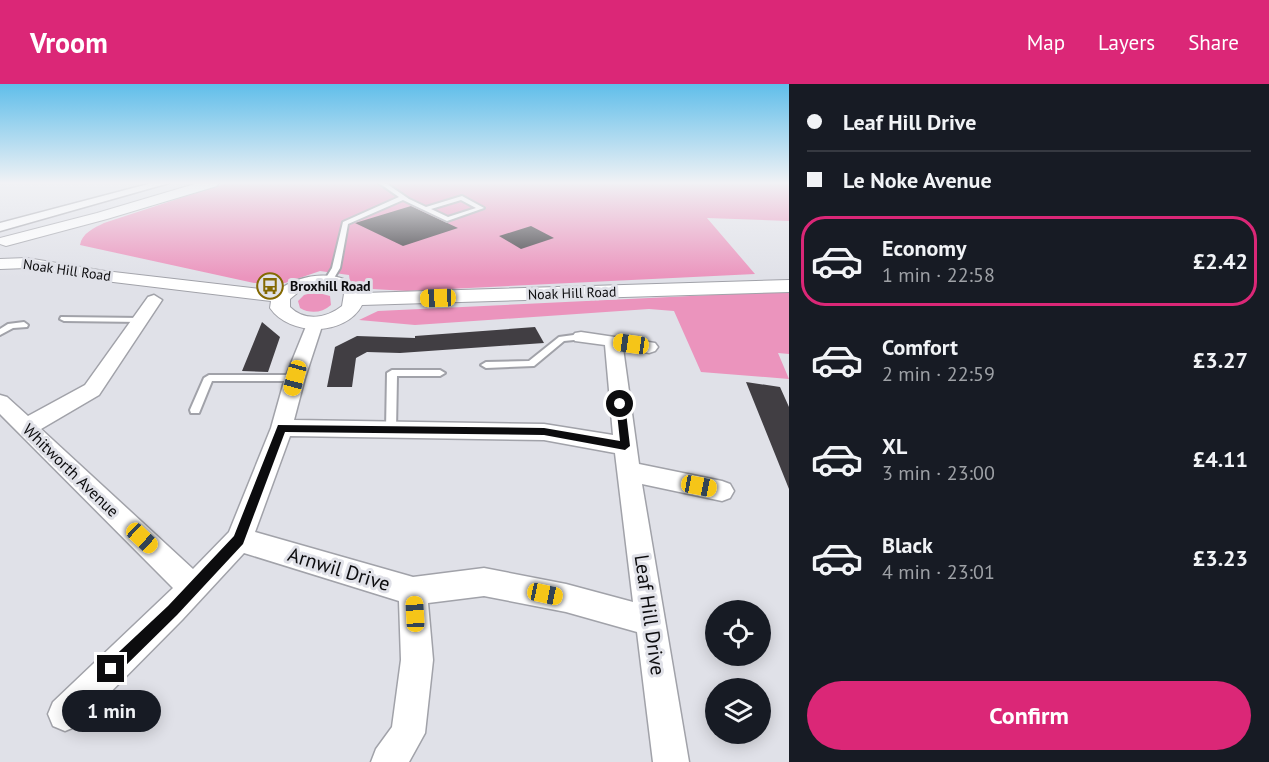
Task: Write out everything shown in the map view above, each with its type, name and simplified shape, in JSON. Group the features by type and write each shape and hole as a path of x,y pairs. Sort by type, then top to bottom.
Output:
{"street":[{"path":"2,237 69,215"},
{"path":"23,249 53,234 107,215"},
{"path":"2,237 102,216"},
{"name":"Noak Hill Road","path":"2,237 20,243 23,249 30,254 110,270 134,278"},
{"name":"Noak Hill Road","path":"0,263 14,258 23,249"},
{"name":"Noak Hill Road","path":"0,263 27,263 281,297"},
{"path":"328,281 349,288 355,299 347,312 337,318 315,323 288,317 280,308 281,297 295,286 328,281"},
{"name":"Noak Hill Road","path":"355,299 789,286"},
{"path":"27,427 92,390 154,300"},
{"path":"64,714 239,540 282,428 295,378 315,323"},
{"path":"582,337 649,347"},
{"name":"Leaf Hill Drive","path":"613,341 625,446 675,761"},
{"name":"Whitworth Avenue","path":"0,402 193,588"},
{"path":"282,428 544,432 625,446"},
{"path":"629,472 722,491"},
{"name":"Arnwil Drive","path":"239,540 413,591 484,582 566,598 651,621"},
{"path":"389,762 408,733 417,660 413,591"}],"lane":[{"path":"328,281 336,268 345,223 364,215"},
{"path":"439,215 447,219 460,215"},
{"path":"64,319 141,320"},
{"path":"0,332 11,326 24,326"},
{"path":"486,365 531,364 562,339 582,337"},
{"path":"391,430 392,373 440,373"},
{"path":"195,410 209,378 295,378"}],"shaded area":[{"path":"129,215 789,215 789,221 707,218 755,274 407,291 372,289 350,282 349,275 320,271 285,283 254,283 80,245 86,234 104,223"},
{"path":"315,292 330,296 331,305 316,312 300,308 298,301 304,295"},
{"path":"789,293 789,354 778,353 789,379 701,372 674,311 649,309 415,325 359,320 378,311"}],"building":[{"path":"383,215 429,215 458,228 403,246 355,223"},
{"path":"531,226 554,238 521,249 499,236"},
{"path":"262,322 280,337 268,372 242,371"},
{"path":"535,327 544,343 400,353 367,352 356,358 352,387 327,387 335,347 357,336 415,338 415,336"},
{"path":"746,382 780,387 789,407 789,489"}],"place":[{"name":"Broxhill Road","path":"270,286"}],"route":[{"path":"111,669 239,540 282,428 544,432 625,446 620,404"}]}
